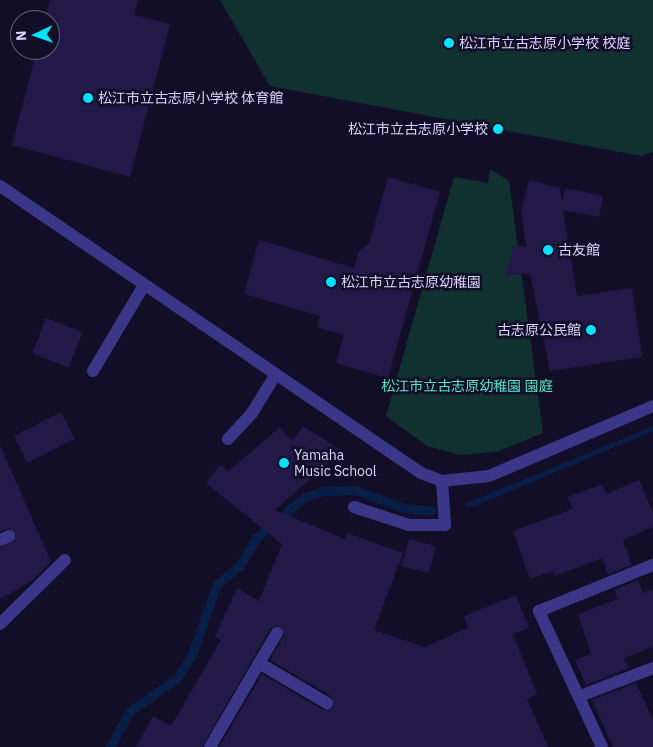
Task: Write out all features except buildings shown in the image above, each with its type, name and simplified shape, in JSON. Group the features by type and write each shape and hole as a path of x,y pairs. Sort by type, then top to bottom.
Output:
{"street":[{"path":"0,186 421,473 442,481 489,476 653,406"},
{"path":"93,371 144,284"},
{"path":"228,439 252,413 276,374"},
{"path":"354,507 409,525 445,525 442,481"},
{"path":"0,624 66,560"},
{"path":"602,747 539,611 653,565"},
{"path":"210,747 277,633"},
{"path":"259,663 327,703"},
{"path":"580,696 653,668"}],"green space":[{"name":"松江市立古志原小学校 校庭","path":"220,0 653,0 653,152 641,156 270,86"},
{"name":"松江市立古志原幼稚園 園庭","path":"490,169 509,181 543,433 496,452 460,455 427,446 386,416 454,177 488,183"}],"water":[{"path":"653,426 653,431 485,502 467,508 465,504"}],"waterway":[{"path":"110,747 130,711 176,679 191,657 217,584 239,566 257,537 303,498 323,491 355,490 404,508 431,511"}],"place":[{"name":"松江市立古志原小学校 校庭","path":"449,43"},
{"name":"松江市立古志原小学校 体育館","path":"88,98"},
{"name":"松江市立古志原小学校","path":"498,129"},
{"name":"古友館","path":"548,250"},
{"name":"松江市立古志原幼稚園","path":"331,282"},
{"name":"古志原公民館","path":"591,330"},
{"name":"Yamaha Music School","path":"284,463"}]}
